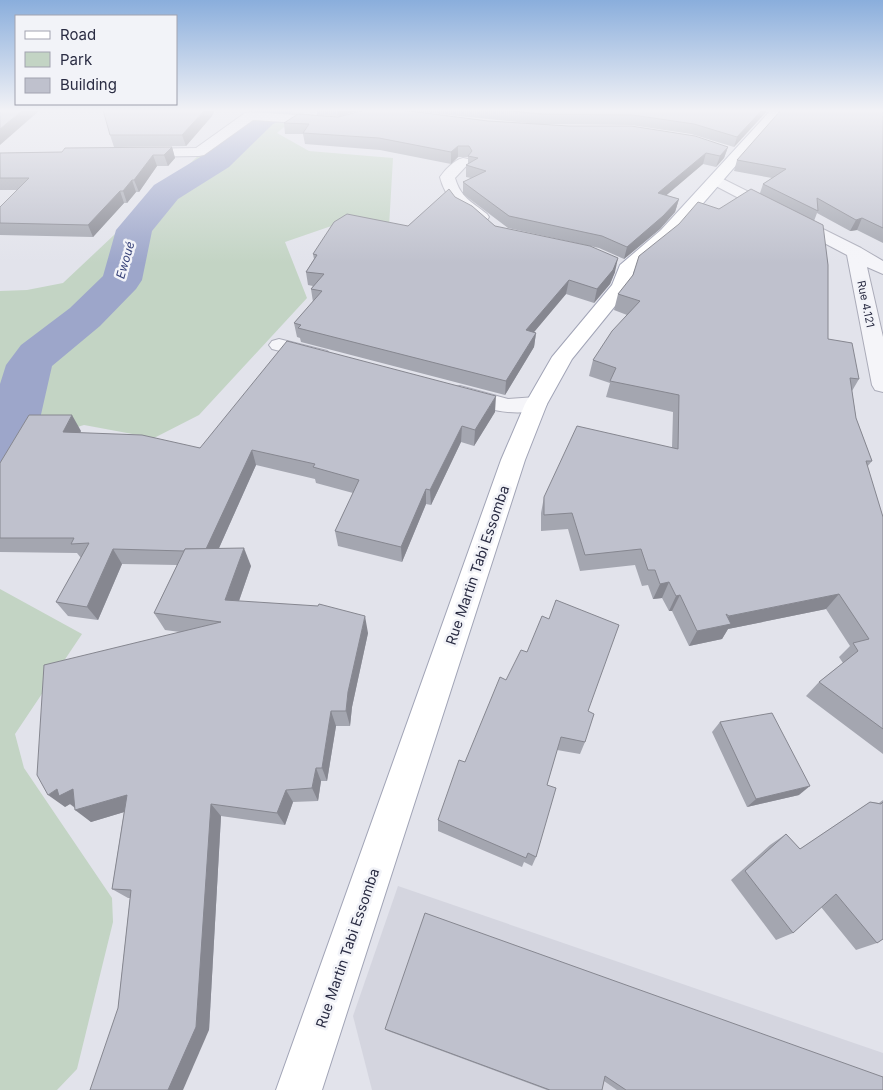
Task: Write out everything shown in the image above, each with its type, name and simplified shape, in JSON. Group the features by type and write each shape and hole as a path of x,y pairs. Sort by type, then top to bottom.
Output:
{"main road":[{"name":"Rue Martin Tabi Essomba","path":"299,1090 513,460 536,404 563,357 621,286 618,265 667,234 717,181 726,161"}],"street":[{"path":"463,162 447,177 449,187 462,204 495,229"},
{"path":"717,181 855,252 883,269"},
{"name":"Rue 4.121","path":"855,252 883,385"},
{"path":"279,345 343,361"},
{"path":"442,387 495,403 524,408 536,404"}],"shaded area":[{"path":"398,886 883,1053 883,1090 372,1090 353,1016"}],"green space":[{"path":"193,161 393,161 389,227 343,222 285,242 307,298 199,415 154,438 84,425 23,443 0,483 0,291 27,290 63,283"},
{"path":"0,589 82,634 15,734 24,768 112,898 113,922 77,1069 57,1090 0,1090"}],"building":[{"path":"0,161 149,161 134,180 123,191 120,191 88,225 0,223 0,207 29,178 0,178"},
{"path":"473,161 697,161 658,193 679,199 663,216 627,247 602,236 509,216 463,182 486,171 466,165"},
{"path":"742,161 883,161 883,228 862,218 856,220 817,198 818,211 763,184 786,169"},
{"path":"449,189 455,197 472,206 495,226 590,246 618,258 613,270 597,289 569,280 526,330 536,333 506,381 298,328 301,325 294,323 322,291 311,289 324,274 306,272 317,255 313,254 334,222 347,214 408,226"},
{"path":"751,189 823,225 828,265 828,339 852,343 859,379 850,378 856,418 872,461 866,461 883,517 883,729 819,682 858,651 853,643 869,639 839,594 729,616 726,614 731,624 697,631 680,595 676,596 669,582 660,584 655,570 648,570 641,549 585,555 572,513 544,515 544,497 577,426 678,449 679,395 610,381 616,368 593,360 612,331 640,301 618,294 633,275 639,256 679,224 698,202 719,209"},
{"path":"287,341 496,396 475,430 462,426 430,490 426,489 401,547 335,531 359,480 313,467 315,464 252,450 206,549 185,549 184,551 113,549 87,607 56,602 89,543 71,544 74,538 0,538 0,463 29,415 72,415 63,432 142,435 200,448"},
{"path":"244,548 225,600 318,606 319,604 365,616 348,692 346,711 331,711 322,768 316,768 312,788 286,790 277,813 211,804 196,1027 168,1090 90,1090 118,1008 131,890 112,889 127,795 75,810 73,789 59,796 57,789 48,795 37,775 44,665 221,622 154,613 185,549"},
{"path":"556,600 619,625 588,711 594,714 585,742 561,737 547,785 556,788 536,857 528,853 526,858 438,820 459,760 465,762 500,677 506,680 521,650 527,652 542,616 549,619"},
{"path":"772,713 810,786 756,799 720,722"},
{"path":"870,802 881,804 883,802 883,939 877,943 836,894 793,933 745,871 786,834 800,849"},
{"path":"425,913 883,1077 883,1090 626,1090 605,1076 602,1090 550,1090 385,1029"}],"waterway":[{"name":"Ewoué","path":"0,468 3,463 29,365 37,355 85,317 122,280 134,230 166,192 217,161"}]}
